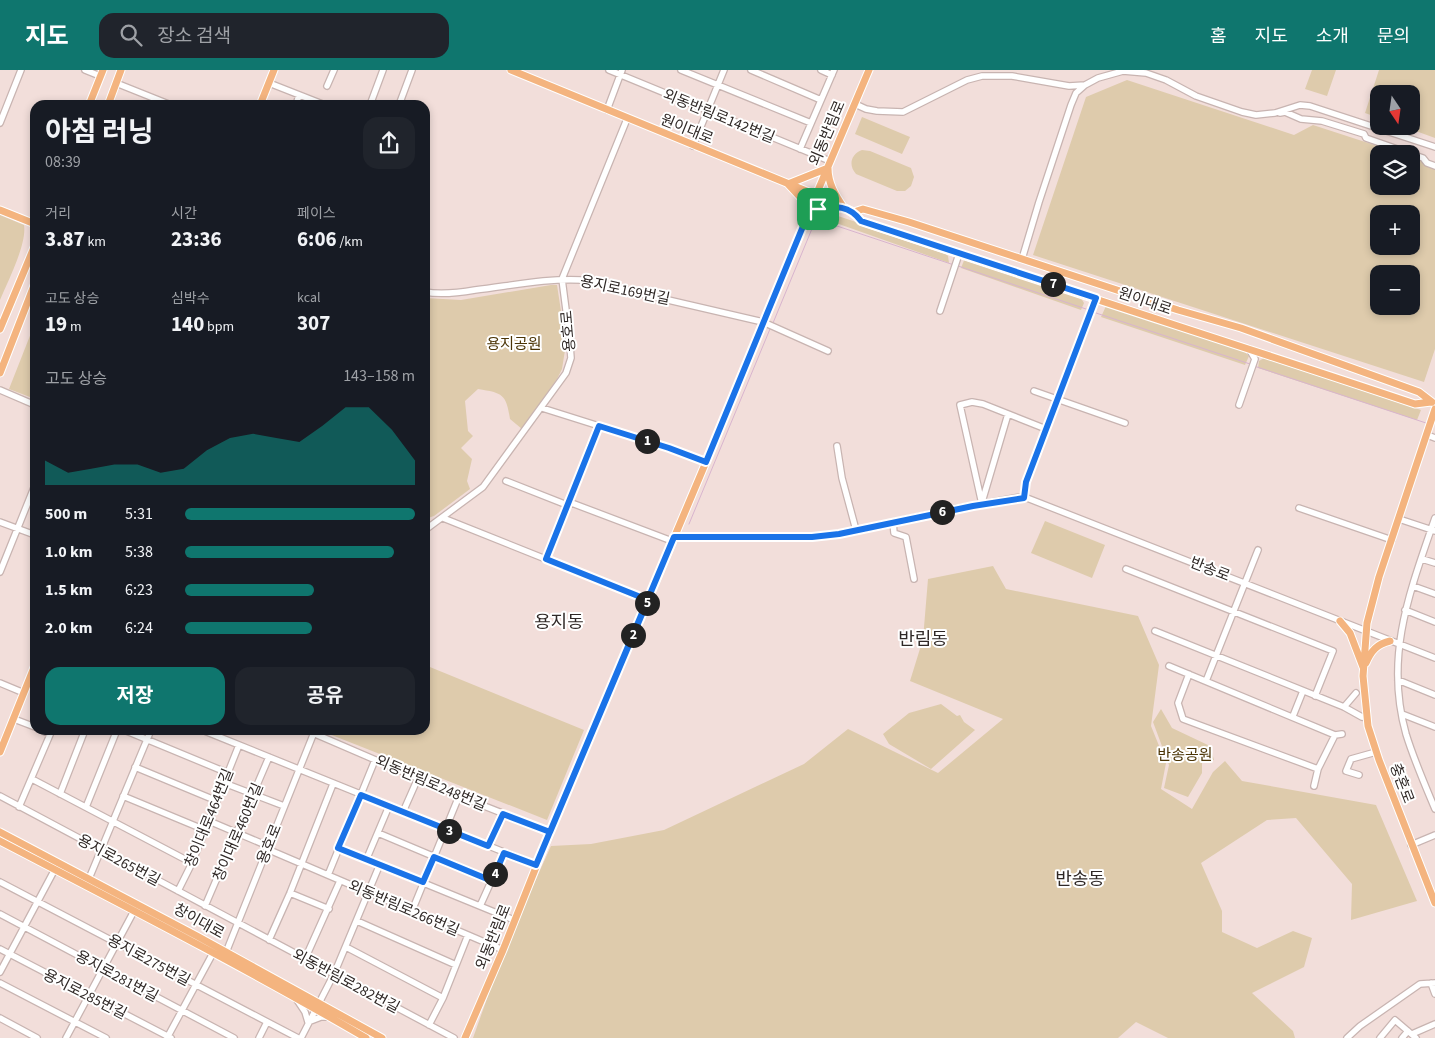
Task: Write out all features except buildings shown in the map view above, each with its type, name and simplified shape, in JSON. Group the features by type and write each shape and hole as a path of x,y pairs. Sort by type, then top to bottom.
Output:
{"main road":[{"path":"110,100 121,70"},
{"path":"262,100 274,70"},
{"name":"원이대로","path":"511,70 816,195 854,212 861,221 1096,298 1172,325 1275,356 1415,404 1433,403"},
{"name":"외동반림로","path":"464,1038 503,950 536,865 765,323 806,219 869,70"},
{"path":"91,100 102,73"},
{"path":"806,219 801,198 788,184 829,165 828,178 833,191 844,208"},
{"path":"806,219 814,210 831,207 844,208"},
{"name":"원이대로","path":"854,212 863,209 909,222 1285,343 1419,392 1433,403"},
{"path":"0,210 30,222"},
{"path":"0,329 30,257"},
{"path":"0,373 30,296"},
{"name":"충혼로","path":"1435,409 1379,577 1366,631 1364,668 1368,726 1411,845 1435,903"},
{"name":"충혼로","path":"1340,621 1350,633 1364,668"},
{"path":"1364,668 1371,651 1383,642 1390,640"},
{"path":"0,752 30,678"},
{"name":"창이대로","path":"0,832 134,910 213,953 225,956 382,1038"},
{"name":"창이대로","path":"0,841 54,869 87,882 166,919 295,998 318,1006 330,1017 366,1038"}],"street":[{"path":"0,123 21,70"},
{"path":"85,70 102,73"},
{"path":"327,86 334,70"},
{"path":"372,100 383,70"},
{"path":"401,100 412,70"},
{"name":"외동반림로142번길","path":"608,70 621,72 800,149 829,165"},
{"path":"681,70 811,123"},
{"path":"693,146 724,70"},
{"path":"751,70 821,100"},
{"path":"800,149 833,72 821,70"},
{"path":"1022,259 1076,93 1085,85 1098,78 1123,71 1146,73 1166,80 1196,96 1256,116 1285,112 1301,119 1322,121 1364,134 1366,138 1422,158 1427,163 1435,166"},
{"path":"607,110 621,72"},
{"path":"855,104 877,111 903,112 967,80 982,76 1012,76 1069,86 1085,85"},
{"path":"116,83 158,100"},
{"path":"269,83 312,100"},
{"path":"298,100 299,95"},
{"path":"1276,113 1300,105 1310,106 1435,147"},
{"path":"562,279 627,119"},
{"path":"940,311 959,254"},
{"name":"용지로169번길","path":"430,293 458,293 562,279 582,280 765,323 828,351"},
{"name":"용호로","path":"430,527 484,486 566,374 571,358 570,333 562,279"},
{"path":"1024,498 1026,482 1096,298"},
{"path":"1248,348 1255,359"},
{"path":"1255,359 1275,356"},
{"path":"1239,405 1255,359"},
{"path":"0,390 30,403"},
{"path":"1034,391 1125,423"},
{"path":"982,504 960,405 972,402 983,404 1046,429"},
{"path":"542,408 669,448 706,462"},
{"path":"982,504 1008,414"},
{"path":"546,559 599,426"},
{"path":"1427,434 1435,438"},
{"path":"837,446 842,478 856,530"},
{"path":"506,481 673,539"},
{"path":"0,572 30,498"},
{"name":"반송로","path":"673,539 812,537 856,530 982,504 1024,498 1435,658"},
{"path":"1299,508 1392,540"},
{"path":"443,518 648,600"},
{"path":"1435,518 1433,531 1405,610 1399,644 1398,680 1406,734 1435,809"},
{"path":"1399,520 1433,531"},
{"path":"0,522 30,533"},
{"path":"893,522 894,532 906,537 914,579"},
{"path":"1206,681 1258,550"},
{"path":"1422,559 1435,563"},
{"path":"1126,569 1333,651 1315,696"},
{"path":"1412,586 1435,594"},
{"path":"1405,610 1435,622"},
{"path":"1155,632 1303,691 1362,717"},
{"path":"1169,666 1334,734 1342,734"},
{"path":"1189,674 1178,703 1183,719 1318,769"},
{"path":"1398,680 1435,695"},
{"path":"0,682 24,693"},
{"path":"1293,716 1303,691"},
{"path":"1344,708 1356,693"},
{"path":"1402,714 1435,727"},
{"path":"14,719 30,726"},
{"path":"1314,786 1318,769 1334,734"},
{"path":"19,806 50,735"},
{"path":"60,794 83,735"},
{"path":"86,807 115,735"},
{"path":"137,735 228,773"},
{"path":"87,882 149,735"},
{"path":"220,735 239,745 536,865"},
{"name":"용호로","path":"225,956 313,735"},
{"name":"외동반림로248번길","path":"323,735 375,760 459,796 550,832"},
{"name":"창이대로464번길","path":"178,891 192,863 239,745"},
{"path":"1359,775 1346,771 1350,759 1376,752"},
{"name":"창이대로460번길","path":"205,906 238,834 269,757"},
{"path":"328,875 375,760"},
{"path":"135,767 217,801"},
{"path":"403,812 418,778"},
{"path":"32,779 192,863"},
{"path":"224,783 284,806"},
{"path":"269,940 334,784"},
{"name":"용지로265번길","path":"0,796 238,923"},
{"path":"123,796 205,830"},
{"path":"412,911 459,796"},
{"path":"367,858 389,806"},
{"path":"488,846 503,814"},
{"name":"외동반림로266번길","path":"209,822 368,894 503,950"},
{"path":"378,833 492,881"},
{"path":"1411,845 1435,835"},
{"path":"338,848 367,858 514,920"},
{"path":"480,906 504,853"},
{"path":"300,1038 334,974 380,864"},
{"path":"0,972 54,869"},
{"name":"외동반림로266번길","path":"305,959 329,909 340,880"},
{"name":"용지로275번길","path":"0,882 300,1038"},
{"path":"290,893 329,909"},
{"path":"66,1038 134,910"},
{"name":"용지로281번길","path":"0,914 234,1038"},
{"path":"357,921 456,964"},
{"name":"외동반림로282번길","path":"238,923 454,1038"},
{"name":"외동반림로266번길","path":"429,1025 443,998 468,935"},
{"path":"346,947 443,998"},
{"name":"용지로285번길","path":"0,949 169,1038"},
{"path":"169,1038 213,953"},
{"path":"0,983 106,1038"},
{"path":"1347,1038 1360,1026 1420,984 1433,983 1435,994"},
{"path":"295,998 305,1012 308,1022"},
{"path":"308,1022 321,1017 330,1017"},
{"path":"0,1018 37,1038"},
{"path":"1380,1038 1395,1020 1412,1034"},
{"path":"258,1038 267,1022"},
{"path":"1402,1038 1435,1024"}],"green space":[{"path":"1312,70 1336,70 1327,96 1305,89"},
{"path":"1379,70 1435,70 1435,138 1420,133 1420,85 1374,85"},
{"path":"1127,80 1294,135 1313,125 1374,145 1370,145 1370,195 1420,195 1420,160 1435,164 1435,349 1424,382 1033,255 1086,97"},
{"path":"1370,98 1370,115 1365,113"},
{"path":"862,117 910,137 902,154 855,134"},
{"path":"862,150 870,151 911,168 914,177 911,186 905,191 897,191 856,174 851,164 852,160 855,154"},
{"path":"826,212 943,251 948,256 949,263 822,218"},
{"path":"0,215 24,225 24,233 16,262 0,300"},
{"path":"965,258 1079,295 1084,303 1081,310 961,268"},
{"name":"용지공원","path":"557,285 566,344 562,369 557,379 522,429 510,419 507,404 502,396 498,394 478,389 465,401 468,431 473,436 461,448 472,459 467,481 470,489 430,517 430,298 461,300"},
{"path":"1106,306 1244,351 1249,356 1245,365 1101,317"},
{"path":"30,336 30,397 9,389"},
{"path":"1264,358 1421,410 1417,420 1258,368 1259,361"},
{"path":"1045,521 1105,545 1092,578 1031,553"},
{"path":"993,566 1006,589 1138,616 1159,665 1151,726 1166,763 1161,789 1192,809 1213,772 1225,761 1242,781 1376,805 1417,901 1351,920 1352,884 1296,818 1267,820 1201,863 1222,911 1222,932 1257,948 1293,931 1312,938 1304,967 1252,993 1293,1031 1295,1038 1168,1038 1136,1022 1118,1038 473,1038 505,948 551,846 591,844 664,830 804,764 848,729 938,773 1003,719 910,681 923,639 928,579"},
{"path":"430,667 584,730 547,820 332,735 430,735"},
{"path":"941,704 957,716 960,715 964,722 975,730 931,769 889,744 883,734 909,713"},
{"name":"반송공원","path":"1161,709 1172,728 1210,746 1214,760 1202,763 1202,773 1188,797 1164,788 1169,765 1153,722"}],"waterway":[{"path":"773,323 816,219 954,265"},
{"path":"958,266 1089,310"},
{"path":"1093,312 1250,364"},
{"path":"689,524 770,329"},
{"path":"1254,366 1426,423"}],"district":[{"name":"용지동","path":"559,622"},
{"name":"반림동","path":"923,639"},
{"name":"반송동","path":"1080,879"}],"route":[{"path":"818,209 814,210 806,219 706,462 599,426 546,559 648,600 550,832 503,814 488,846 361,795 338,848 423,882 434,857 492,881 504,853 536,865 648,600 674,537 812,537 839,534 973,506 1024,498 1026,482 1096,298 861,221 854,212 844,208 818,209"}]}
